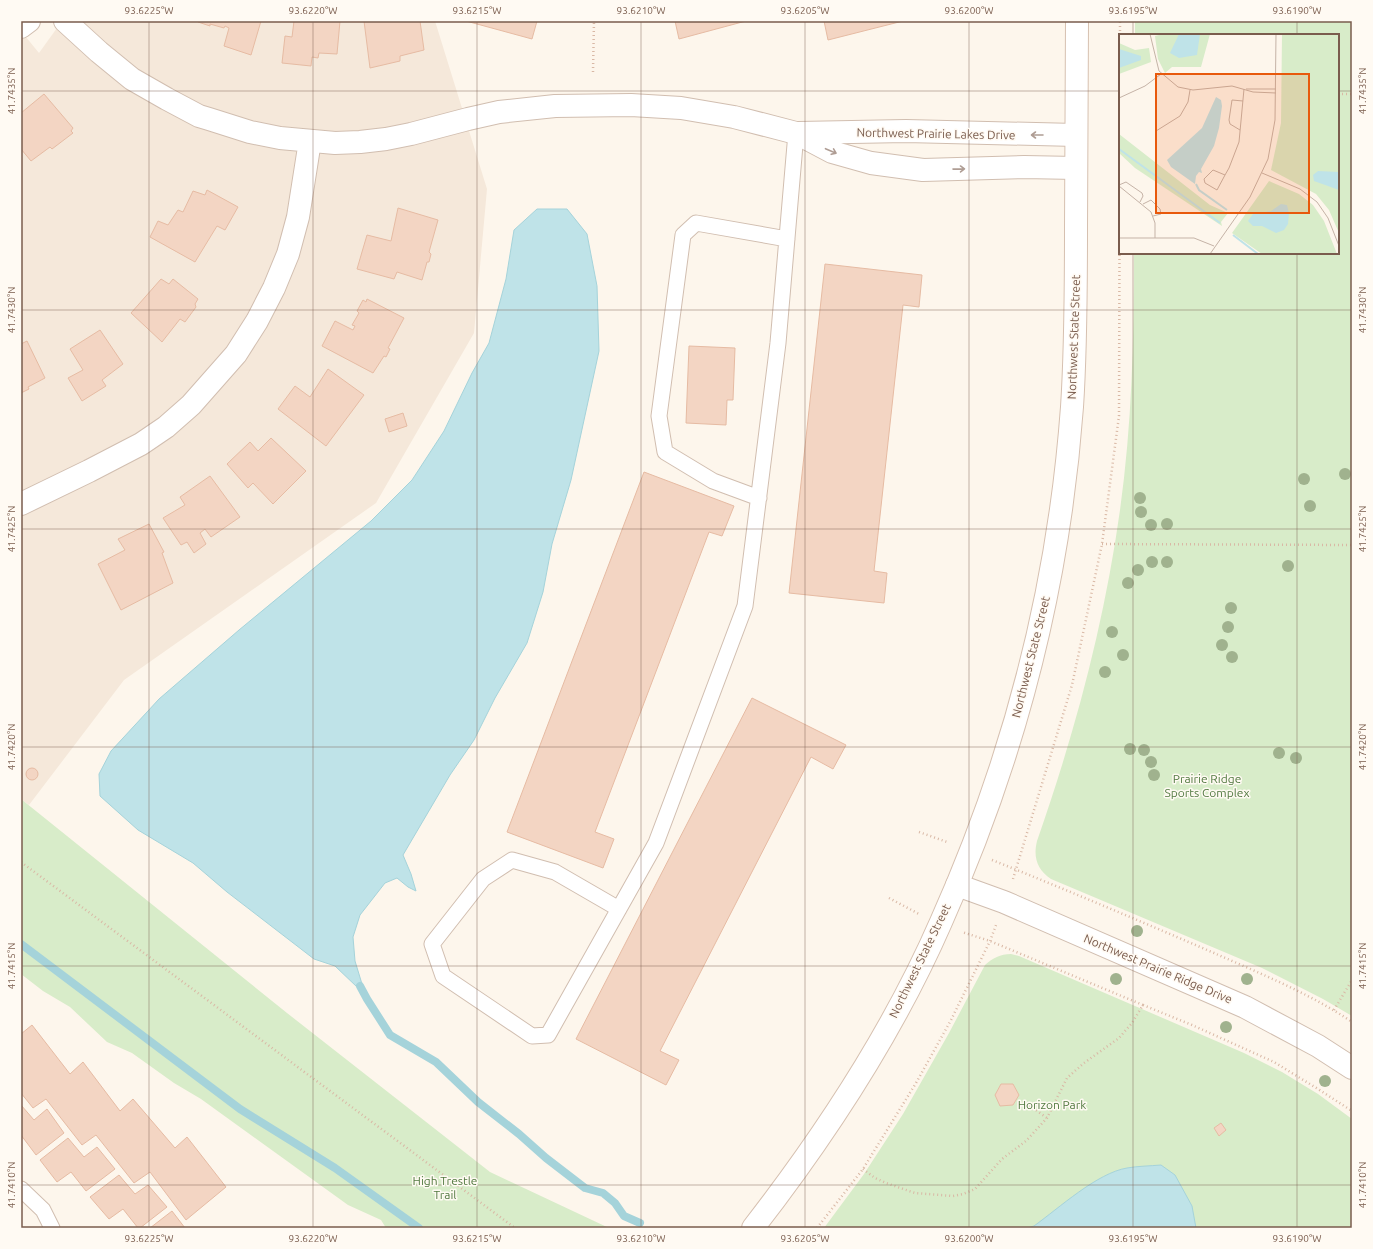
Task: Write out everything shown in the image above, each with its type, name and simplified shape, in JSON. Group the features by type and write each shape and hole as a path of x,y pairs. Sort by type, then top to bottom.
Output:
{"street":[{"path":"21,27 29,21"},
{"name":"Northwest Prairie Lakes Drive","path":"65,21 132,79 199,116 250,132 280,138 339,143 386,139 499,112 555,106 583,105 631,105 681,108 734,118 796,133 906,132 1076,135"},
{"name":"Northwest State Street","path":"752,1228 789,1181 842,1103 912,981 940,924 971,852 1002,765 1018,711 1043,613 1053,560 1067,461 1073,382 1076,306 1077,21"},
{"name":"Northwest Prairie Lakes Drive","path":"796,133 832,152 871,163 923,170 1024,167 1076,168"},
{"path":"21,504 90,471 141,444 166,427 191,405 236,354 257,321 274,288 288,254 298,217 310,141"},
{"name":"Northwest Prairie Ridge Drive","path":"957,885 1004,902 1245,1007 1318,1046 1352,1068"}],"lane":[{"path":"619,909 555,872 512,860 483,879 432,944 443,976 532,1036 548,1036 656,843 745,606 778,343 796,133"},
{"path":"759,498 713,481 665,452 659,416 683,235 696,223 787,239"},
{"path":"21,1189 43,1210 52,1228"}],"path":[{"path":"593,72 594,21"},
{"path":"1120,21 1120,34"},
{"path":"1339,94 1352,94"},
{"path":"817,1228 863,1168 916,1083 944,1034 990,941 1017,870 1072,685 1102,544 1119,416 1119,254"},
{"path":"1102,544 1352,545"},
{"path":"919,832 1017,870 1272,979 1334,1010 1352,1022"},
{"path":"21,862 515,1228"},
{"path":"889,898 940,924 990,941 1192,1025 1274,1062 1352,1111"},
{"path":"1334,1010 1352,980"},
{"path":"863,1168 875,1178 895,1187 915,1193 953,1196 975,1189 985,1180 1002,1159 1026,1141 1047,1118 1067,1078 1084,1063 1119,1038 1132,1023 1143,1005"},
{"path":"1023,1101 1047,1118"}],"shaded area":[{"path":"62,21 435,21 487,189 474,333 376,503 124,680 29,805 21,799 21,31 39,53"}],"green space":[{"name":"Prairie Ridge Sports Complex","path":"1135,21 1352,21 1352,1016 1323,999 1262,968 1051,879 1042,872 1037,863 1037,841 1076,719 1097,637 1106,595 1120,510 1130,414 1134,317 1134,254 1339,254 1339,34 1135,34"},
{"name":"High Trestle Trail","path":"21,799 287,1013 490,1172 609,1228 386,1228 381,1220 348,1205 201,1099 174,1083 132,1053 107,1042 70,1007 43,991 21,974"},
{"name":"Horizon Park","path":"1011,954 1019,956 1244,1053 1282,1072 1318,1094 1352,1119 1352,1228 824,1228 864,1174 903,1114 949,1033 985,965 997,957"}],"water":[{"path":"537,209 567,209 587,234 597,286 599,351 571,480 552,544 543,592 527,643 495,698 474,740 450,775 403,855 416,891 408,887 397,878 385,883 360,915 353,937 355,961 362,984 357,987 335,966 314,959 227,892 193,863 138,830 100,796 99,774 111,751 159,699 239,630 371,521 412,480 444,431 472,373 489,343 506,279 514,230"},
{"path":"1161,1165 1175,1175 1192,1206 1196,1228 1027,1228 1034,1226 1091,1184 1115,1171 1140,1166"}],"building":[{"path":"261,21 251,55 224,46 229,28 210,24 210,26 198,22"},
{"path":"294,21 340,21 337,54 319,53 318,58 312,57 311,66 282,63 285,36 292,37"},
{"path":"364,21 420,21 424,50 400,56 400,61 370,68"},
{"path":"466,21 537,21 532,39"},
{"path":"675,21 746,21 679,39"},
{"path":"824,21 903,21 828,40"},
{"path":"44,94 73,128 71,131 73,133 52,149 50,147 31,161 21,149 21,113"},
{"path":"207,190 238,207 225,230 217,226 195,262 150,237 158,221 168,225 178,210 183,212 193,191 205,195"},
{"path":"398,208 438,220 429,252 431,254 429,262 427,262 422,280 397,272 394,279 357,269 367,235 391,241"},
{"path":"825,264 922,275 919,307 903,305 874,571 887,573 884,603 789,593"},
{"path":"161,279 169,284 173,279 198,299 195,304 196,307 185,322 180,319 162,342 131,313"},
{"path":"367,299 404,318 388,348 390,349 386,357 384,356 373,373 322,346 335,321 353,330 355,326 352,325 359,313 357,311 363,300 366,302"},
{"path":"100,330 123,364 102,380 106,386 82,401 68,378 83,370 70,349"},
{"path":"27,341 45,378 28,387 29,389 21,393 21,344"},
{"path":"689,346 735,348 733,400 727,400 726,425 686,423"},
{"path":"328,369 364,395 326,446 278,409 295,386 310,397"},
{"path":"403,413 407,426 389,432 385,419"},
{"path":"271,438 306,471 273,504 253,483 248,488 227,464 250,442 258,451"},
{"path":"644,472 734,506 722,536 709,532 595,832 614,839 603,868 507,832"},
{"path":"210,476 240,517 211,537 205,529 200,533 206,544 194,553 187,542 181,545 163,518 185,505 180,497"},
{"path":"149,524 164,552 162,553 173,583 121,610 98,564 125,550 118,539"},
{"path":"752,698 846,745 833,769 811,757 660,1051 679,1060 666,1085 576,1039"},
{"path":"32,768 36,770 38,774 36,778 32,780 28,778 26,774 28,770"},
{"path":"32,1025 70,1074 83,1062 120,1111 133,1099 175,1148 187,1137 226,1187 186,1220 150,1172 134,1183 96,1135 82,1145 46,1099 33,1108 21,1093 21,1034"},
{"path":"1001,1084 1013,1084 1019,1095 1013,1105 1000,1106 995,1095"},
{"path":"21,1105 34,1120 47,1109 64,1133 36,1155 21,1135"},
{"path":"1221,1123 1226,1130 1219,1136 1214,1128"},
{"path":"68,1138 84,1157 97,1147 115,1169 86,1191 71,1172 57,1182 40,1160"},
{"path":"119,1175 135,1194 148,1185 167,1207 140,1228 138,1228 123,1209 109,1219 90,1197"},
{"path":"172,1211 185,1228 150,1228"}],"waterway":[{"path":"21,944 240,1109 335,1168 419,1228"},
{"path":"360,986 390,1035 436,1062 478,1102 519,1134 546,1158 585,1188 603,1193 615,1203 624,1216 640,1223"}]}
